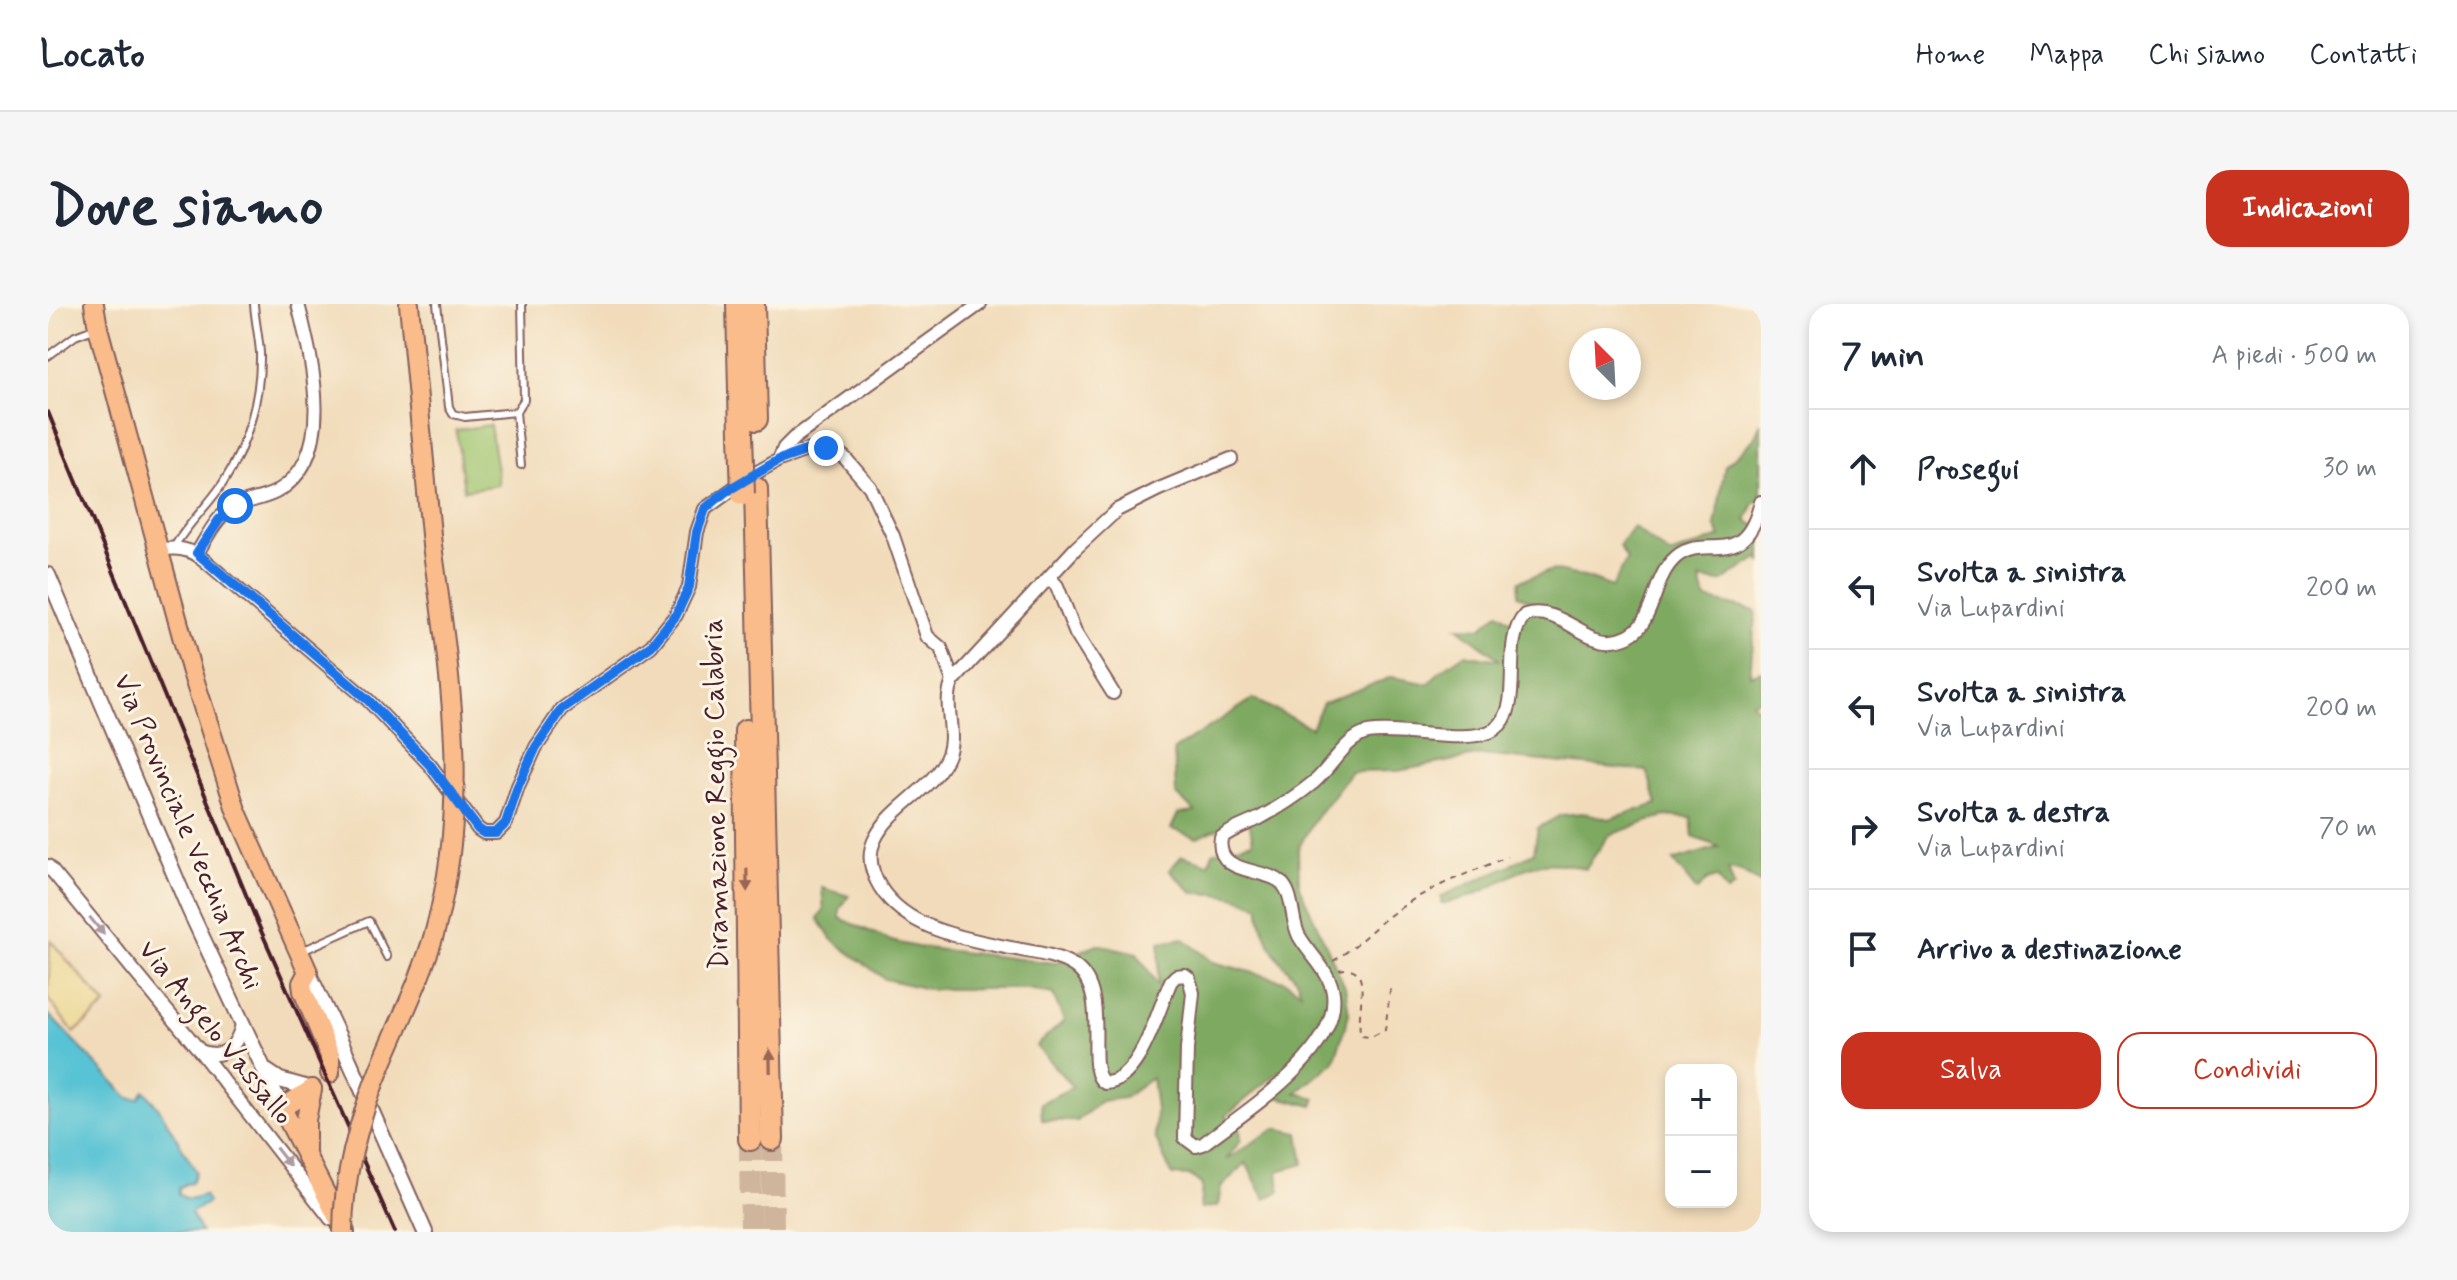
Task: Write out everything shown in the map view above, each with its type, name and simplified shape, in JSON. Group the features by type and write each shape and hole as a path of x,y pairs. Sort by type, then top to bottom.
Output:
{"highway":[{"name":"Diramazione Reggio Calabria","path":"738,304 749,434 761,1139"},
{"name":"Diramazione Reggio Calabria","path":"749,434 756,304"}],"main road":[{"path":"94,304 98,328 166,549 191,669 236,810 308,972 302,983 303,991 330,1056 330,1073"},
{"path":"343,1232 347,1185 369,1098 420,978 435,929 450,857 457,786 456,747 432,545 409,304"},
{"path":"310,1098 286,1116 343,1232"},
{"path":"306,1158 310,1098"}],"street":[{"path":"197,553 229,509 275,492 292,481 308,459 315,427 311,369 298,304"},
{"path":"779,460 784,448 794,438 980,304"},
{"path":"166,549 197,553 368,700 430,765 478,829 490,834 496,833 506,823 518,786 536,747 562,709 651,646 676,615 689,587 697,532 705,509 725,492 779,460 814,448 826,448 845,458 880,507 927,636 941,648 953,681"},
{"path":"1231,459 1117,510 1076,548 953,681 947,693 951,730 947,758 927,784 887,821 870,851 874,877 900,911 962,938 1037,953 1074,966 1087,984 1096,1010 1098,1029 1094,1063 1100,1080 1113,1083 1127,1072 1155,1025 1171,981 1176,976 1185,975 1191,982 1193,993 1187,1049 1185,1138 1192,1145 1203,1144 1295,1072 1314,1051 1331,1018 1333,992 1324,972 1298,934 1288,891 1274,878 1235,867 1227,861 1219,845 1221,838 1303,791 1327,771 1350,743 1366,733 1473,736 1496,729 1507,713 1513,637 1525,615 1542,613 1553,616 1605,640 1623,638 1644,623 1672,561 1686,552 1712,549 1741,540 1756,523 1761,502"},
{"name":"Via Provinciale Vecchia Archi","path":"48,575 189,909 286,1116"},
{"path":"1050,578 1057,586 1076,634 1113,693"},
{"name":"Via Angelo Vassallo","path":"48,866 343,1232"},
{"path":"308,972 425,1232"},
{"path":"200,1051 219,1055 231,1049 238,1041 242,1025"},
{"path":"264,1069 310,1098"}],"lane":[{"path":"166,549 223,483 248,428 255,404 260,355 254,304"},
{"path":"437,304 449,407 453,414 465,417 516,412"},
{"path":"521,465 516,412 524,400 522,304"},
{"path":"48,356 75,336 98,328"},
{"path":"299,953 369,921 387,957"}],"path":[{"path":"1324,972 1392,913 1417,897 1507,857"},
{"path":"1324,972 1349,968 1356,970 1362,989 1361,1036 1371,1037 1385,1030 1391,984"}],"green space":[{"path":"1761,422 1761,499 1754,503 1746,521 1761,528 1761,562 1758,558 1721,582 1700,579 1705,599 1756,611 1750,675 1761,671 1761,698 1751,703 1761,711 1761,884 1740,871 1728,869 1734,887 1727,892 1717,877 1707,880 1697,891 1673,861 1719,847 1693,837 1691,818 1664,816 1609,835 1585,869 1539,864 1474,895 1441,904 1441,897 1534,852 1538,828 1561,815 1584,813 1609,819 1657,804 1647,771 1482,755 1398,771 1351,772 1313,821 1298,849 1299,886 1345,987 1349,1014 1334,1062 1296,1093 1316,1098 1313,1106 1278,1097 1282,1069 1226,1116 1240,1129 1241,1140 1226,1160 1275,1128 1299,1133 1304,1164 1278,1171 1280,1191 1265,1199 1246,1163 1221,1187 1218,1206 1200,1209 1202,1185 1191,1176 1172,1175 1155,1137 1156,1109 1152,1078 1124,1098 1101,1101 1077,1121 1042,1120 1041,1103 1073,1087 1036,1046 1064,1021 1053,994 1028,989 928,989 885,979 831,939 818,918 824,911 822,888 849,896 840,909 840,918 891,941 917,947 1054,963 1097,944 1137,953 1158,985 1160,942 1183,938 1213,962 1284,981 1301,992 1297,981 1270,944 1260,907 1228,896 1193,893 1169,870 1182,856 1209,864 1213,852 1253,842 1248,815 1197,838 1171,829 1178,814 1195,812 1176,794 1174,750 1253,699 1311,728 1323,703 1392,677 1429,684 1441,670 1464,654 1500,660 1457,627 1481,628 1499,612 1511,621 1545,608 1518,595 1519,581 1553,570 1612,587 1627,559 1619,546 1633,527 1670,555 1721,537 1715,526 1725,466 1754,439"},
{"path":"490,425 499,485 464,490 456,430"}],"sand":[{"path":"50,940 106,1005 74,1033 48,999"}],"water":[{"path":"48,1014 129,1098 139,1099 144,1090 158,1107 196,1171 192,1183 179,1189 179,1194 188,1198 204,1195 208,1202 191,1213 201,1232 48,1232"}],"tunnel":[{"path":"750,1139 751,1232"},
{"path":"772,1139 773,1232"}],"railway":[{"path":"48,412 258,924 395,1232"}],"route":[{"path":"235,506 219,520 197,553 368,700 430,765 469,820 478,829 490,834 496,833 506,823 518,786 536,747 562,709 651,646 676,615 689,587 699,520 705,509 725,492 779,460 814,448 826,448"}]}
